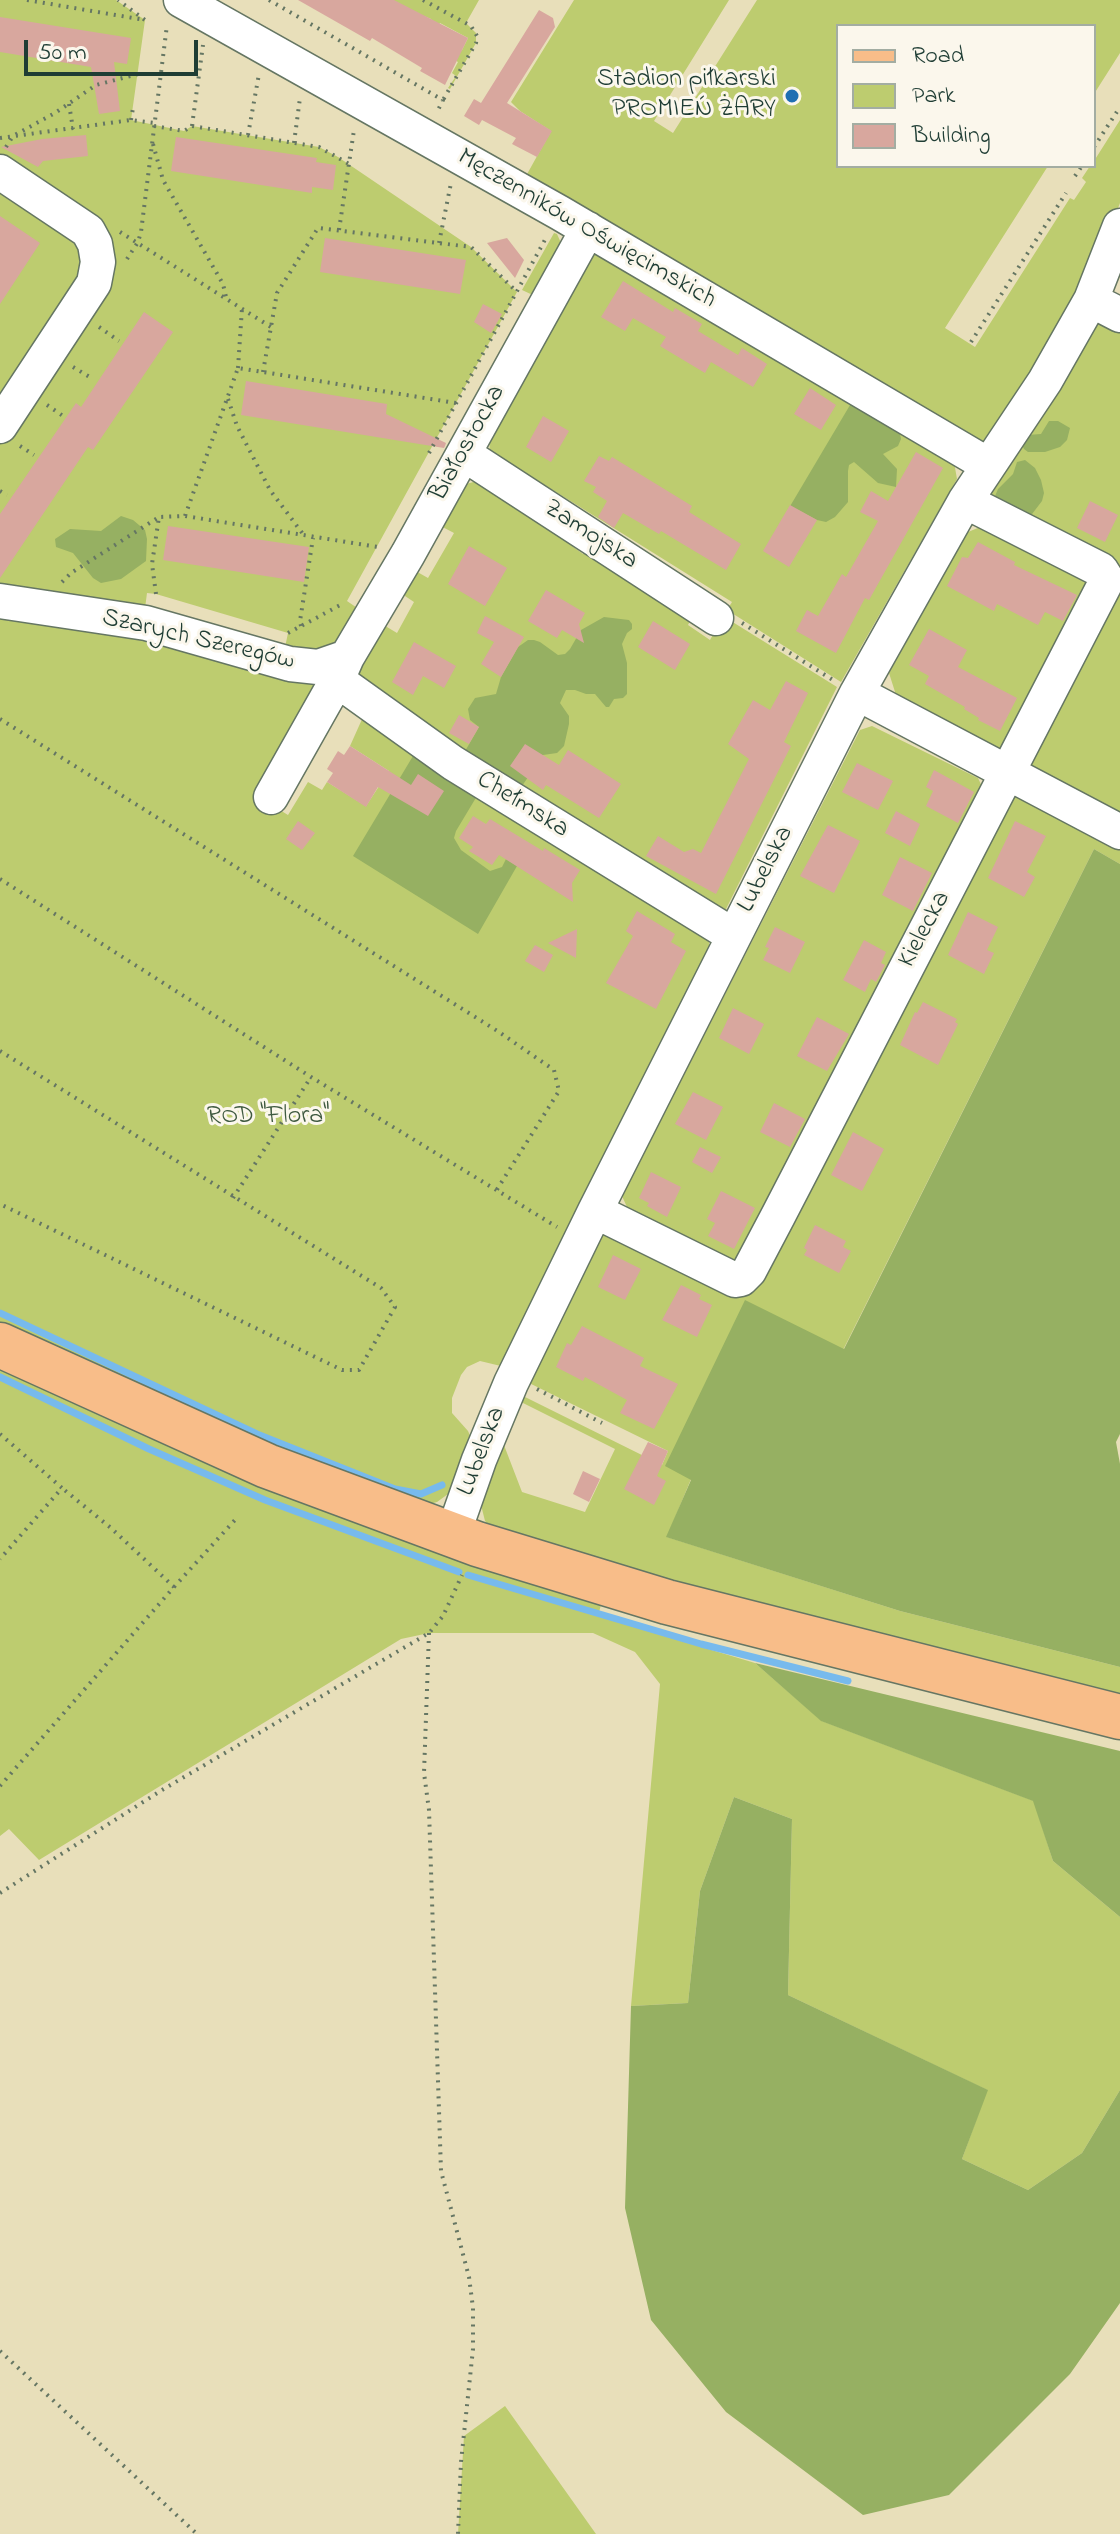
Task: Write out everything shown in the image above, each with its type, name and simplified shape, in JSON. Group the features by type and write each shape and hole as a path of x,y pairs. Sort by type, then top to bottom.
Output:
{"main road":[{"path":"0,1345 267,1466 465,1539 667,1602 1120,1717"}],"street":[{"name":"Męczenników Oświęcimskich","path":"181,0 574,221 988,465"},
{"path":"0,172 88,231 95,244 98,262 94,283 0,426"},
{"name":"Białostocka","path":"271,797 464,454 574,221"},
{"name":"Lubelska","path":"465,1539 479,1460 511,1383 734,936 850,690 988,465 1045,381 1106,307 1120,226"},
{"name":"Zamojska","path":"464,454 716,618"},
{"name":"Kielecka","path":"588,1226 735,1280 746,1275 1095,608 1105,587 1106,578 1101,570 965,501"},
{"name":"Szarych Szeregów","path":"0,601 146,623 290,664 342,669"},
{"name":"Chełmska","path":"342,669 364,702 464,770 734,936"},
{"path":"850,690 1120,832"}],"path":[{"path":"27,0 145,20 118,0"},
{"path":"75,8 76,0"},
{"path":"423,0 471,26 477,36 476,43 443,100"},
{"path":"192,126 205,32 214,20"},
{"path":"248,135 260,64"},
{"path":"1,156 13,136 96,85 138,74"},
{"path":"294,143 302,87"},
{"path":"69,104 73,129"},
{"path":"1096,144 1120,107"},
{"path":"131,120 133,108"},
{"path":"339,230 355,118"},
{"path":"0,138 131,120 184,131 192,126 319,147 349,164"},
{"path":"153,141 163,180 223,284 226,298"},
{"path":"1075,176 1081,168"},
{"path":"439,243 452,173"},
{"path":"971,342 1066,193"},
{"path":"427,455 517,292 574,221"},
{"path":"115,228 271,327"},
{"path":"263,372 277,293 318,228 471,247 517,292"},
{"path":"185,516 238,368 242,308"},
{"path":"98,327 119,341"},
{"path":"72,366 93,379"},
{"path":"238,368 456,403"},
{"path":"227,397 237,426 262,476 304,536"},
{"path":"46,404 66,418"},
{"path":"0,491 7,495"},
{"path":"76,583 62,582 71,573 159,517 185,516 378,547"},
{"path":"147,593 156,594 152,564 159,517"},
{"path":"301,626 313,537"},
{"path":"288,633 347,602"},
{"path":"716,618 721,610 850,690"},
{"path":"0,719 499,1032 554,1070 559,1091 496,1191"},
{"path":"0,879 496,1191 588,1226"},
{"path":"0,1051 381,1288 395,1307 359,1370 342,1370 0,1204"},
{"path":"233,1198 311,1077"},
{"path":"0,1434 111,1528 174,1587"},
{"path":"0,1559 62,1488"},
{"path":"0,1786 235,1520"},
{"path":"0,1893 162,1790 429,1633 443,1616 457,1583 470,1563 465,1539"},
{"path":"429,1633 424,1773 429,1810 441,2171 469,2277 473,2308 473,2349 461,2462 458,2534"},
{"path":"0,2351 197,2534"}],"green space":[{"path":"0,0 116,0 145,20 131,120 184,131 192,126 319,147 471,247 517,292 347,601 366,614 340,646 283,657 288,633 156,594 147,593 144,616 0,594"},
{"path":"385,0 479,0 466,23 476,33 476,43 450,89 456,76 452,73 458,62 451,58 462,50 468,38 440,23 436,29 431,19"},
{"path":"574,0 729,0 654,121 673,133 757,0 1120,0 1120,53 1096,91 1096,24 836,24 836,168 1047,168 945,328 975,347 1070,198 1074,200 1086,182 1082,178 1089,168 1096,168 1096,158 1120,120 1120,203 1090,282 987,447 526,176 551,131 511,102"},
{"path":"554,233 561,243 537,297 522,290"},
{"path":"599,249 954,462 957,479 841,682 727,610 732,602 540,482 535,490 490,453 489,437 583,256"},
{"path":"1095,319 1120,333 1120,572 977,500"},
{"path":"853,400 899,428 901,439 898,446 883,454 897,469 896,487 878,483 854,462 849,465 848,471 848,502 835,517 826,522 789,508"},
{"path":"1049,421 1058,421 1070,428 1067,440 1060,447 1045,452 1028,452 1024,449 1022,445 1028,435 1041,434"},
{"path":"1025,460 1035,468 1044,493 1042,501 1029,518 993,501 998,489 1013,474 1017,462"},
{"path":"481,480 535,517 533,520 542,526 545,523 574,541 572,546 583,554 587,550 691,619 688,625 710,640 723,616 837,687 726,909 715,912 460,751 357,674 382,624 397,633 414,602 405,596 402,588 412,569 428,578 454,533 435,523 466,484"},
{"path":"121,516 133,520 145,530 147,539 146,561 121,579 101,583 93,578 73,553 56,547 55,539 70,529 101,531"},
{"path":"985,525 1095,579 1007,753 896,695 889,673 968,532"},
{"path":"1120,576 1120,814 1024,764"},
{"name":"ROD \"Flora\"","path":"0,616 140,631 332,680 265,801 288,815 308,782 322,790 327,782 366,806 389,771 350,746 363,717 709,936 709,948 532,1303 505,1367 480,1361 467,1367 461,1375 452,1398 452,1413 472,1440 455,1489 437,1502 399,1500 0,1327"},
{"path":"604,617 629,620 632,624 622,644 627,663 627,694 623,698 614,699 606,707 595,694 566,690 560,703 569,716 564,746 557,753 543,755 520,789 464,753 479,727 470,720 468,709 475,698 496,694 501,677 518,647 528,640 534,640 558,655 565,654 581,630"},
{"path":"872,726 978,778 986,795 745,1256 726,1263 631,1216 622,1196 860,730"},
{"path":"416,751 477,796 456,831 454,838 461,850 490,871 502,867 506,859 517,866 478,934 353,856"},
{"path":"1015,782 1120,837 1120,864 1094,849 843,1350 691,1479 667,1537 900,1611 1120,1667 1120,1704 494,1532 485,1521 481,1505 502,1440 522,1492 585,1512 615,1449 517,1400 519,1394 662,1465 668,1451 527,1382 602,1233 747,1294"},
{"path":"1094,849 1120,864 1120,1434 1116,1442 1120,1464 1120,1667 900,1611 666,1537 691,1480 665,1466 745,1300 844,1349"},
{"path":"0,1365 602,1601 598,1616 755,1663 822,1721 1034,1801 1053,1861 1120,1917 1120,2090 1082,2153 1028,2190 962,2159 987,2090 788,1995 792,1819 734,1797 700,1891 688,2003 631,2006 660,1684 635,1652 593,1633 429,1633 401,1639 39,1860 9,1829 0,1836"},
{"path":"755,1663 1120,1751 1120,1917 1053,1861 1033,1801 821,1721"},
{"path":"734,1797 792,1819 788,1995 988,2090 962,2159 1028,2190 1082,2153 1120,2090 1120,2303 1070,2374 949,2495 863,2515 726,2412 651,2320 625,2208 631,2006 688,2003 700,1891"},
{"path":"505,2406 596,2534 458,2534 464,2436"}],"building":[{"path":"298,0 394,0 468,38 445,85 372,38 370,41"},
{"path":"539,10 553,18 555,27 507,103 552,131 537,157 512,144 516,138 482,120 479,125 464,116 474,99 481,103"},
{"path":"0,17 131,38 127,64 114,62 120,111 99,114 91,67 0,52"},
{"path":"86,135 88,156 43,161 38,167 1,147 42,139"},
{"path":"176,137 317,158 316,162 336,165 333,190 312,187 312,193 171,171"},
{"path":"0,216 40,243 0,304"},
{"path":"325,238 466,260 460,294 320,272"},
{"path":"507,238 524,260 515,278 487,243"},
{"path":"623,281 673,312 675,308 702,324 698,331 738,355 742,348 767,364 753,387 711,362 705,373 660,346 666,337 633,318 625,331 601,317"},
{"path":"483,304 502,314 491,333 474,322"},
{"path":"144,312 173,332 93,450 88,447 0,578 0,514 76,403 81,407"},
{"path":"246,381 387,404 386,414 446,443 444,448 241,415"},
{"path":"810,388 836,405 821,430 794,414"},
{"path":"543,416 569,431 551,462 526,447"},
{"path":"916,452 943,468 869,600 865,598 836,653 796,631 807,610 818,616 842,574 846,577 878,521 860,512 871,491 888,501"},
{"path":"599,456 609,461 612,457 692,506 689,512 741,544 726,570 661,531 659,534 623,513 614,528 598,517 607,501 593,492 596,487 584,481"},
{"path":"1090,501 1118,515 1105,542 1077,528"},
{"path":"790,505 817,520 789,567 763,551"},
{"path":"168,526 309,547 304,582 163,560"},
{"path":"978,542 1015,562 1014,565 1077,595 1063,621 1045,612 1038,625 997,604 994,611 947,586 962,557 968,558"},
{"path":"469,546 507,568 485,606 448,584"},
{"path":"546,590 585,613 579,624 584,643 562,630 557,638 528,621"},
{"path":"485,616 524,637 501,677 481,664 494,642 477,633"},
{"path":"653,621 690,644 675,670 638,647"},
{"path":"929,629 967,650 958,667 1017,698 1000,731 925,684 929,676 909,665"},
{"path":"414,642 456,666 444,688 423,676 413,695 392,682"},
{"path":"786,681 808,693 784,742 791,746 716,894 646,856 658,836 684,852 693,849 701,853 749,759 728,744 753,700 770,710"},
{"path":"459,715 479,727 469,744 449,733"},
{"path":"525,744 559,765 568,750 621,784 599,818 546,785 543,790 510,766"},
{"path":"350,746 411,785 418,774 444,791 428,816 378,787 366,807 327,782 333,773 327,769 338,751 344,755"},
{"path":"857,763 893,781 878,810 842,792"},
{"path":"934,770 974,792 958,823 926,806 933,791 926,787"},
{"path":"896,811 920,824 910,846 885,833"},
{"path":"473,816 486,824 490,819 580,870 572,883 573,902 499,855 492,865 469,851 473,847 459,838"},
{"path":"298,821 315,833 302,850 286,839"},
{"path":"1015,821 1046,836 1027,872 1035,877 1024,897 988,878"},
{"path":"828,825 860,841 834,893 800,876"},
{"path":"900,857 932,873 913,911 882,895"},
{"path":"637,911 675,934 671,942 686,951 656,1009 606,983 633,936 626,931"},
{"path":"968,912 998,927 987,950 994,953 984,974 948,955"},
{"path":"775,927 805,942 790,973 763,960 769,948 765,947"},
{"path":"577,929 576,958 548,943"},
{"path":"864,940 886,952 881,963 885,965 876,982 871,979 865,992 843,980"},
{"path":"535,945 553,955 544,972 525,961"},
{"path":"923,1002 957,1019 955,1022 958,1024 938,1065 900,1045"},
{"path":"733,1008 764,1024 749,1054 719,1038"},
{"path":"817,1017 849,1034 827,1071 797,1056"},
{"path":"693,1092 723,1107 706,1140 675,1124"},
{"path":"774,1103 805,1119 790,1147 760,1132"},
{"path":"853,1132 884,1149 862,1191 831,1175"},
{"path":"700,1147 721,1157 712,1173 692,1162"},
{"path":"651,1172 681,1187 667,1217 639,1198"},
{"path":"721,1191 755,1208 734,1249 708,1236 715,1223 707,1219"},
{"path":"815,1225 846,1241 843,1247 851,1251 839,1273 804,1255 807,1250 804,1248"},
{"path":"613,1255 641,1269 625,1300 598,1287"},
{"path":"681,1285 701,1295 699,1299 712,1305 697,1337 662,1320"},
{"path":"582,1326 644,1358 640,1366 678,1384 654,1429 620,1413 627,1400 585,1377 583,1381 556,1367 567,1343 571,1345"},
{"path":"648,1442 668,1451 657,1476 666,1481 654,1505 624,1489"},
{"path":"583,1471 600,1479 589,1502 573,1494"}],"waterway":[{"path":"0,1313 257,1434 395,1489 421,1494 442,1485"},
{"path":"0,1377 149,1449 265,1500 459,1572"},
{"path":"468,1575 701,1644 848,1681"}],"place":[{"name":"Stadion piłkarski PROMIEŃ ŻARY","path":"792,96"}]}
